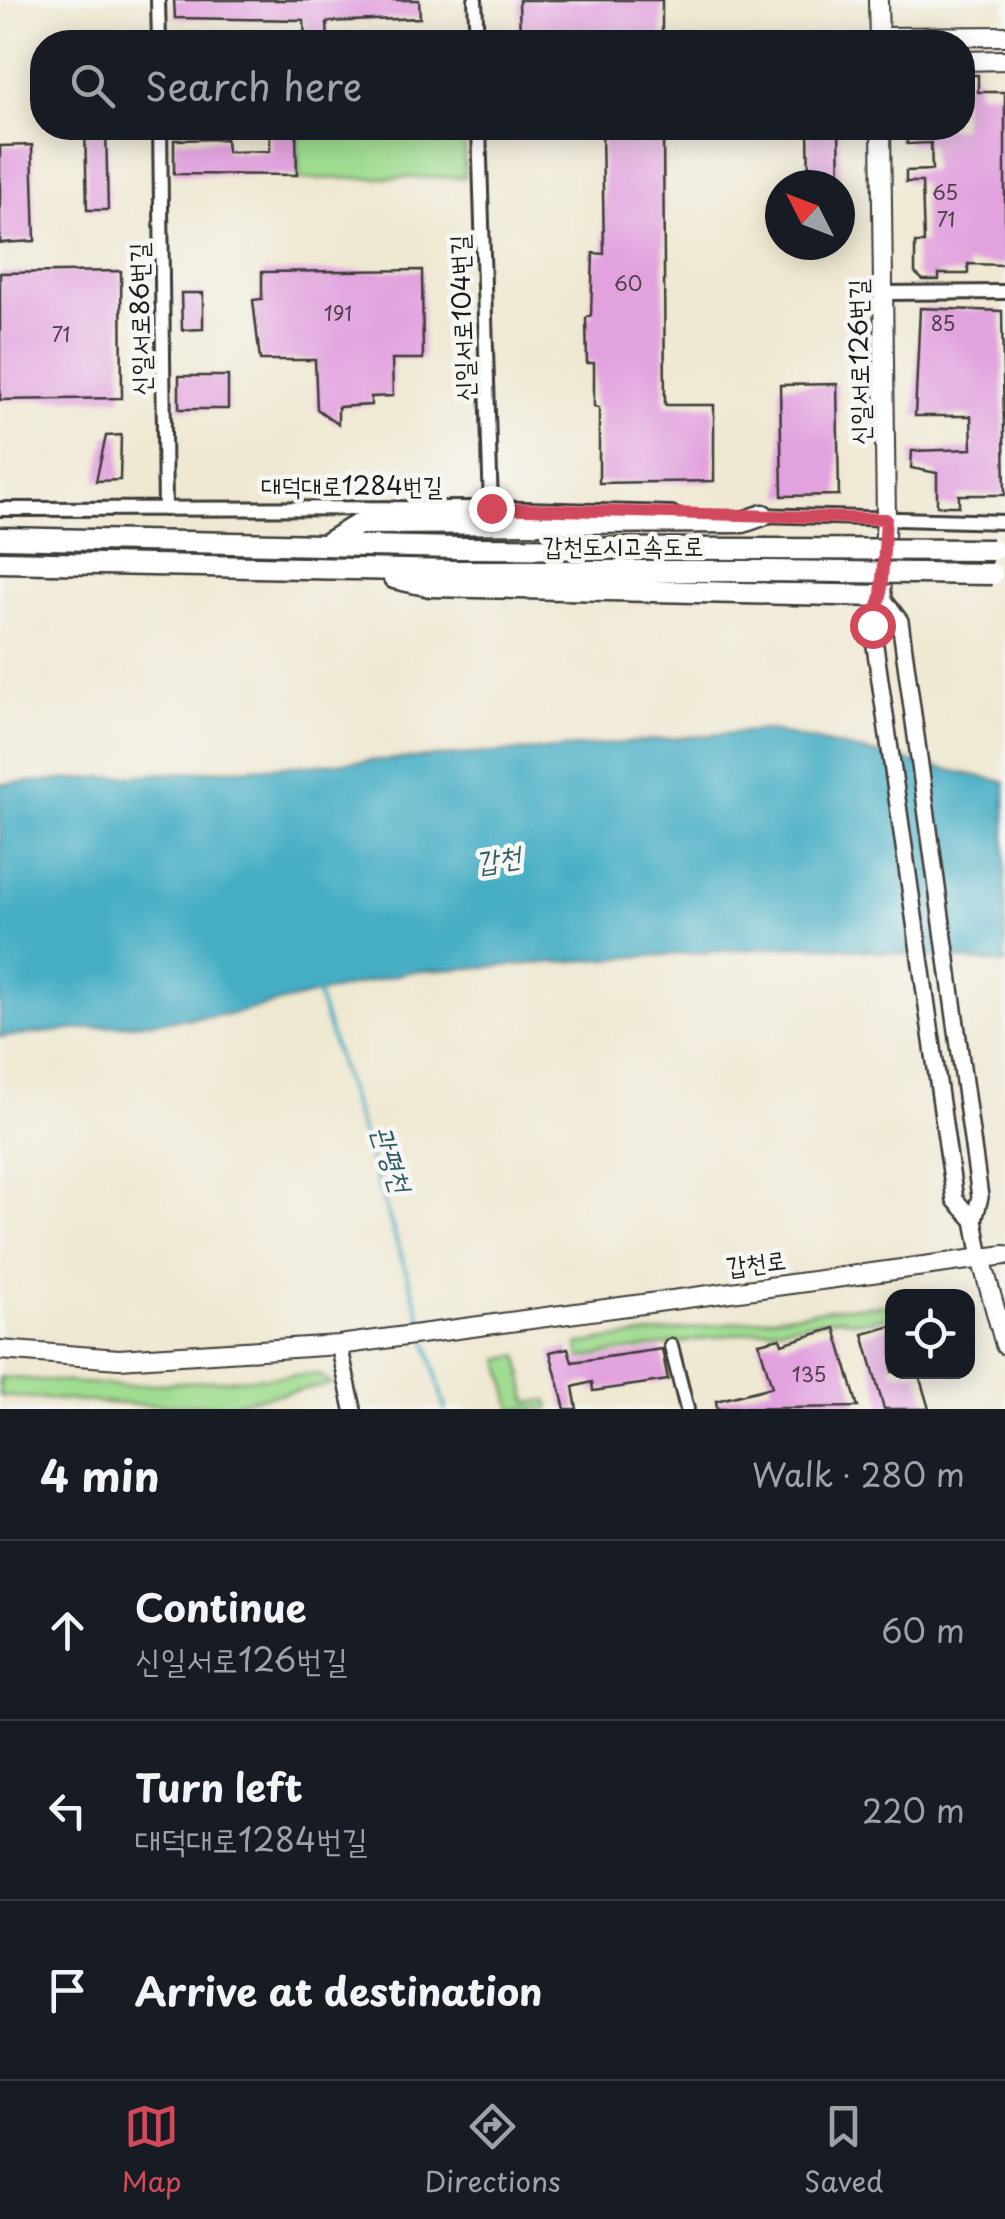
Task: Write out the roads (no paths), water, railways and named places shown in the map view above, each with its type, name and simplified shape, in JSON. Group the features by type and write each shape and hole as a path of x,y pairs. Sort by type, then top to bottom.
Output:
{"highway":[{"path":"324,545 358,524 743,522 762,516"},
{"name":"갑천도시고속도로","path":"0,538 324,545 999,550"},
{"name":"갑천도시고속도로","path":"0,562 998,574"},
{"path":"343,568 430,586 881,596"}],"main road":[{"path":"878,0 879,30"},
{"path":"975,37 1005,36"},
{"path":"975,60 1005,60"},
{"name":"신일서로126번길","path":"881,140 886,519 881,596"},
{"name":"갑천로","path":"348,1344 1005,1255"},
{"path":"980,1258 1005,1345"},
{"path":"0,1350 119,1359 348,1344"}],"street":[{"path":"158,0 159,30"},
{"path":"476,0 477,30"},
{"name":"신일서로86번길","path":"160,140 166,510"},
{"name":"신일서로104번길","path":"479,140 491,508"},
{"path":"884,293 1005,292"},
{"name":"대덕대로1284번길","path":"0,509 491,508 1005,522"},
{"path":"881,596 900,622 980,1197 974,1220 980,1258"},
{"path":"881,596 872,625 955,1200 974,1220"},
{"path":"348,1344 353,1409"},
{"path":"671,1346 687,1409"}],"water":[{"name":"갑천","path":"766,730 1005,782 1005,964 814,945 409,972 232,1014 0,1037 0,784 554,749"}],"waterway":[{"name":"관평천","path":"317,993 424,1327"},
{"name":"관평천","path":"427,1341 445,1409"}]}
